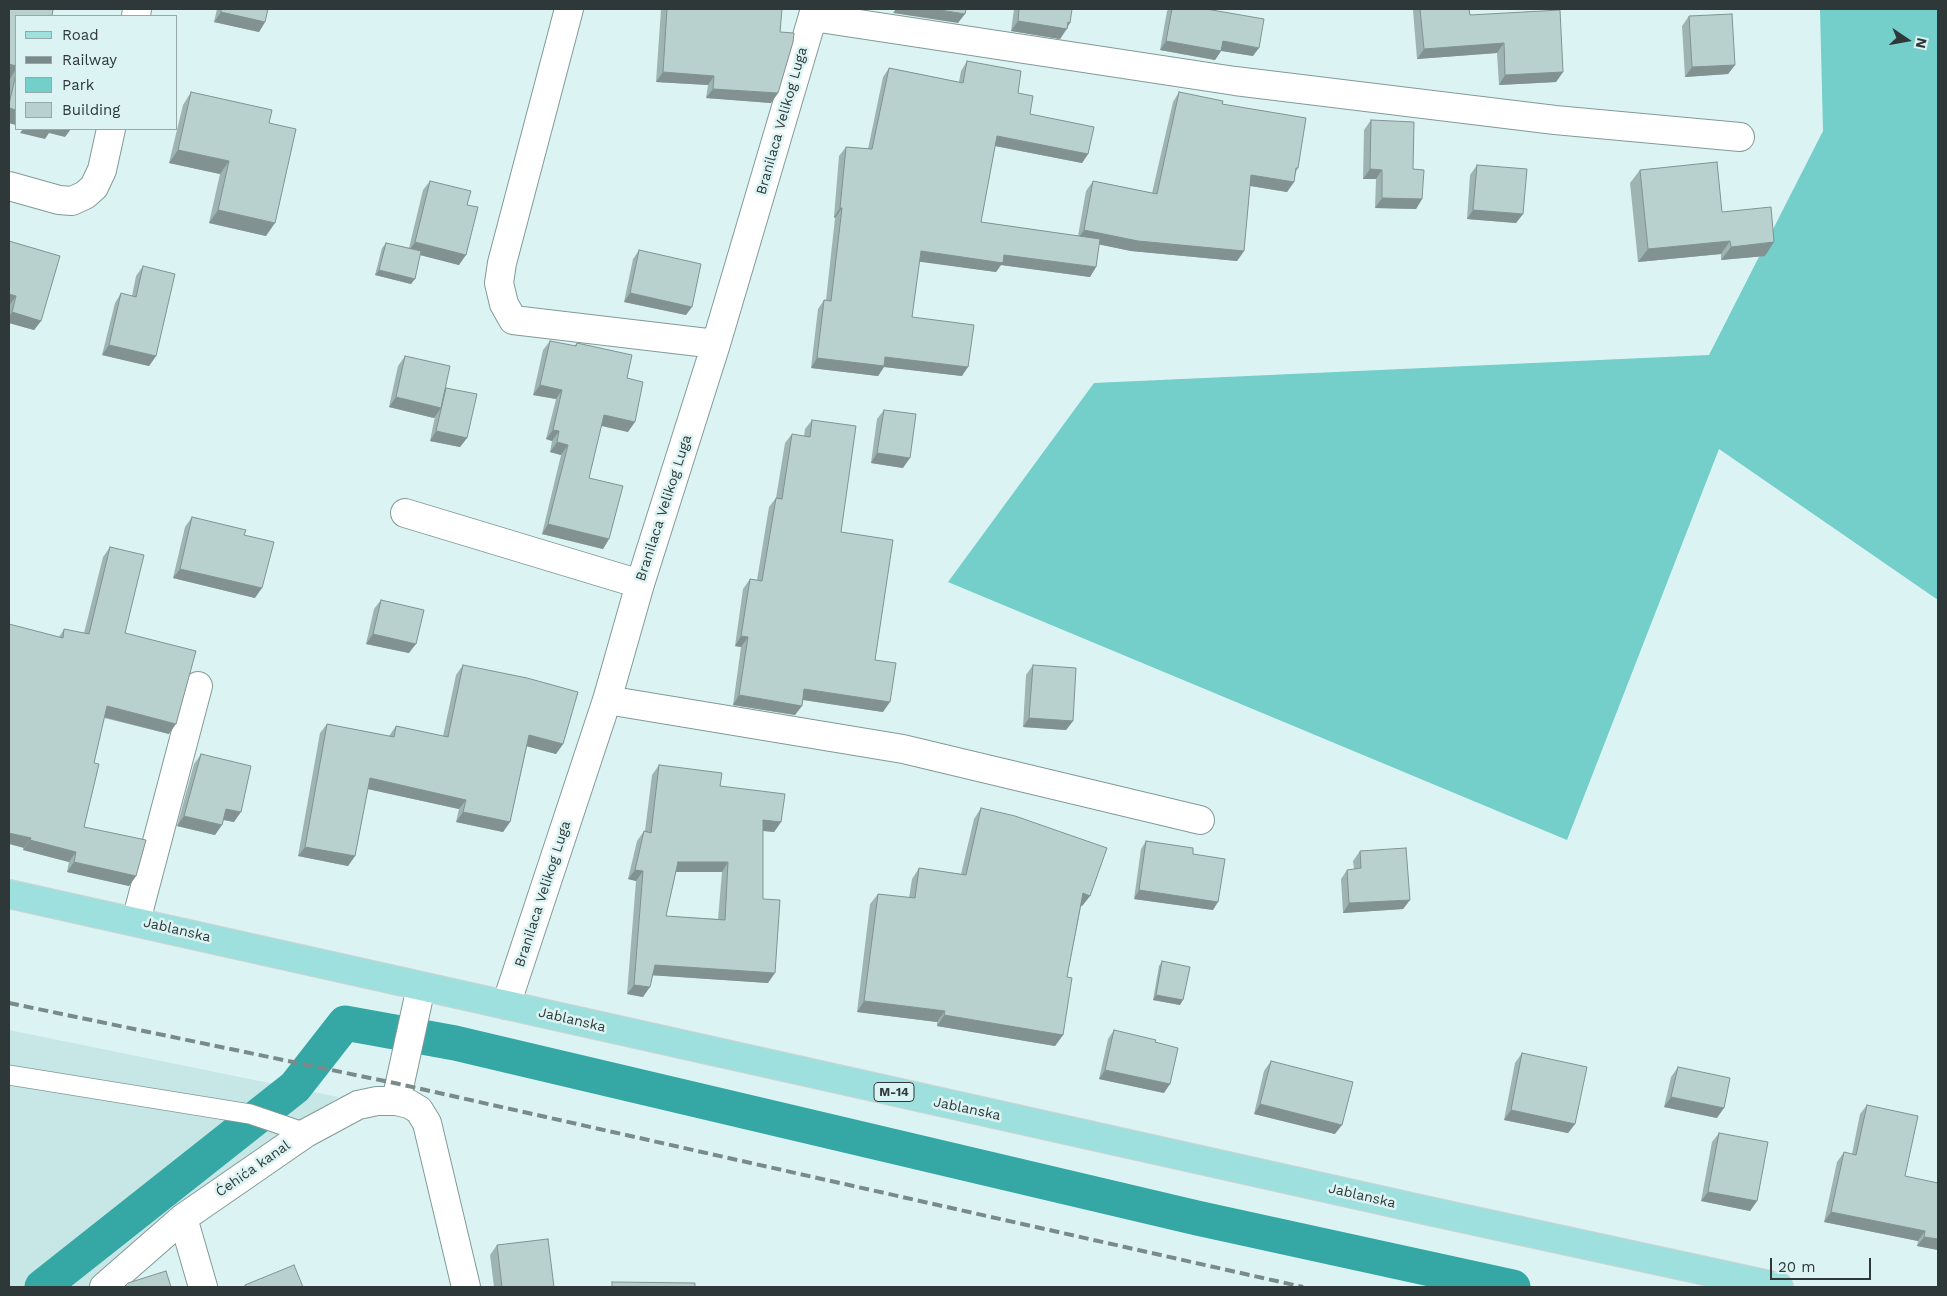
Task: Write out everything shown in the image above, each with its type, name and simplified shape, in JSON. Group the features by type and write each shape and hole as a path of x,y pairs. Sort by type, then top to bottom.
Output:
{"main road":[{"name":"Jablanska","path":"9,894 136,921 419,994 506,1005 1401,1205 1779,1287"}],"street":[{"path":"568,9 502,263 499,283 504,304 513,320 716,344"},
{"path":"814,13 1235,81 1554,120 1740,137"},
{"name":"Branilaca Velikog Luga","path":"506,1005 607,700 640,584 716,344 814,13"},
{"path":"9,186 59,200 72,201 85,195 94,187 102,170 111,130"},
{"path":"405,513 640,584"},
{"path":"136,921 198,686"},
{"path":"607,700 903,749 1200,820"},
{"path":"419,994 396,1101 409,1104 419,1110 427,1123 466,1287"},
{"name":"Ćehića kanal","path":"104,1287 183,1218 306,1133 358,1105 377,1101 396,1101"},
{"path":"183,1218 203,1287"}],"lane":[{"path":"9,1075 250,1114 306,1133"}],"shaded area":[{"path":"9,1030 338,1097 94,1287 9,1287"}],"green space":[{"path":"1820,9 1938,9 1938,600 1719,449 1567,840 948,582 1094,383 1709,355 1823,131"}],"building":[{"path":"9,9 53,9 52,15 15,15 15,66 9,64"},
{"path":"221,9 268,9 265,22 221,12"},
{"path":"667,9 782,9 780,32 794,33 778,93 713,89 714,76 663,72"},
{"path":"934,9 966,9 965,14"},
{"path":"1019,9 1072,9 1067,29 1018,21"},
{"path":"1172,9 1206,9 1264,19 1259,48 1223,41 1221,51 1166,41"},
{"path":"1420,9 1469,9 1470,15 1560,10 1563,72 1505,75 1504,43 1424,49"},
{"path":"1732,14 1735,65 1692,67 1689,16"},
{"path":"967,61 1021,71 1018,93 1033,96 1030,114 1094,127 1088,154 997,136 981,222 1100,239 1096,267 1004,255 1003,263 921,251 912,317 974,325 968,367 885,357 884,366 817,358 824,300 831,301 842,208 840,208 846,147 872,149 889,68 963,83"},
{"path":"15,78 15,110 9,108"},
{"path":"191,92 272,110 269,123 296,129 275,223 218,210 229,161 178,150"},
{"path":"1179,92 1223,101 1222,104 1306,118 1294,182 1251,175 1244,251 1138,241 1084,230 1093,181 1157,194"},
{"path":"1371,120 1414,122 1413,169 1424,170 1422,199 1382,198 1382,170 1370,169"},
{"path":"1717,162 1722,212 1771,207 1774,242 1731,247 1730,241 1648,249 1640,170"},
{"path":"1477,165 1527,169 1523,214 1473,210"},
{"path":"430,181 471,191 467,205 478,207 466,255 415,242"},
{"path":"9,241 60,256 41,321 12,312 16,296 9,294"},
{"path":"386,243 421,251 415,279 379,270"},
{"path":"639,250 701,264 692,307 630,293"},
{"path":"143,266 175,274 156,356 109,345 121,293 136,297"},
{"path":"550,341 576,346 577,343 632,355 627,378 643,382 635,422 604,415 589,478 623,486 609,539 548,524 568,445 557,442 559,431 553,430 562,390 540,385"},
{"path":"405,356 450,366 441,408 396,397"},
{"path":"446,388 477,394 467,438 436,431"},
{"path":"884,410 916,414 910,458 877,453"},
{"path":"812,420 856,426 841,532 893,540 875,660 896,663 890,702 804,689 802,706 739,695 748,637 741,636 750,579 762,581 776,498 782,499 792,434 810,437"},
{"path":"192,517 246,530 244,535 274,542 262,588 180,569"},
{"path":"110,547 144,555 125,633 196,651 176,724 107,706 94,763 99,764 84,827 146,840 136,876 74,862 76,852 9,833 9,624 63,638 64,629 89,634"},
{"path":"381,600 424,610 416,644 373,634"},
{"path":"463,665 527,678 578,692 563,744 529,735 510,822 463,812 466,800 370,778 355,856 305,847 327,724 394,737 396,726 448,737"},
{"path":"1033,665 1076,668 1073,721 1029,718"},
{"path":"201,754 251,766 241,812 226,809 222,825 184,816"},
{"path":"659,765 722,773 720,786 785,794 781,822 763,820 763,899 780,900 775,973 655,965 650,987 634,985 643,871 635,870 644,831 651,833","holes":["678,862 728,862 725,920 666,916"]},
{"path":"981,808 1015,816 1107,848 1090,896 1083,893 1067,977 1072,978 1063,1035 944,1015 945,1011 864,1001 878,894 915,898 919,868 966,875"},
{"path":"1146,841 1193,848 1193,854 1225,859 1218,902 1139,890"},
{"path":"1406,848 1410,900 1349,903 1347,870 1361,868 1360,851"},
{"path":"1162,961 1190,967 1183,1000 1156,995"},
{"path":"1114,1030 1156,1040 1155,1042 1178,1048 1170,1084 1105,1070"},
{"path":"1522,1053 1587,1067 1575,1124 1511,1110"},
{"path":"1271,1061 1353,1082 1342,1125 1260,1104"},
{"path":"1678,1067 1730,1078 1724,1108 1671,1097"},
{"path":"1867,1105 1918,1116 1905,1176 1938,1183 1938,1239 1924,1237 1925,1231 1831,1212 1844,1152 1856,1155"},
{"path":"1719,1133 1768,1142 1757,1201 1708,1192"},
{"path":"548,1239 554,1287 502,1287 497,1245"},
{"path":"294,1265 303,1287 245,1287 245,1285"},
{"path":"166,1271 171,1287 125,1286 128,1283"},
{"path":"612,1282 695,1283 695,1287 612,1287"}],"waterway":[{"path":"42,1287 295,1087 345,1023 455,1043 1197,1218 1513,1287"}],"railway":[{"path":"9,1003 399,1084 1303,1287"}]}
